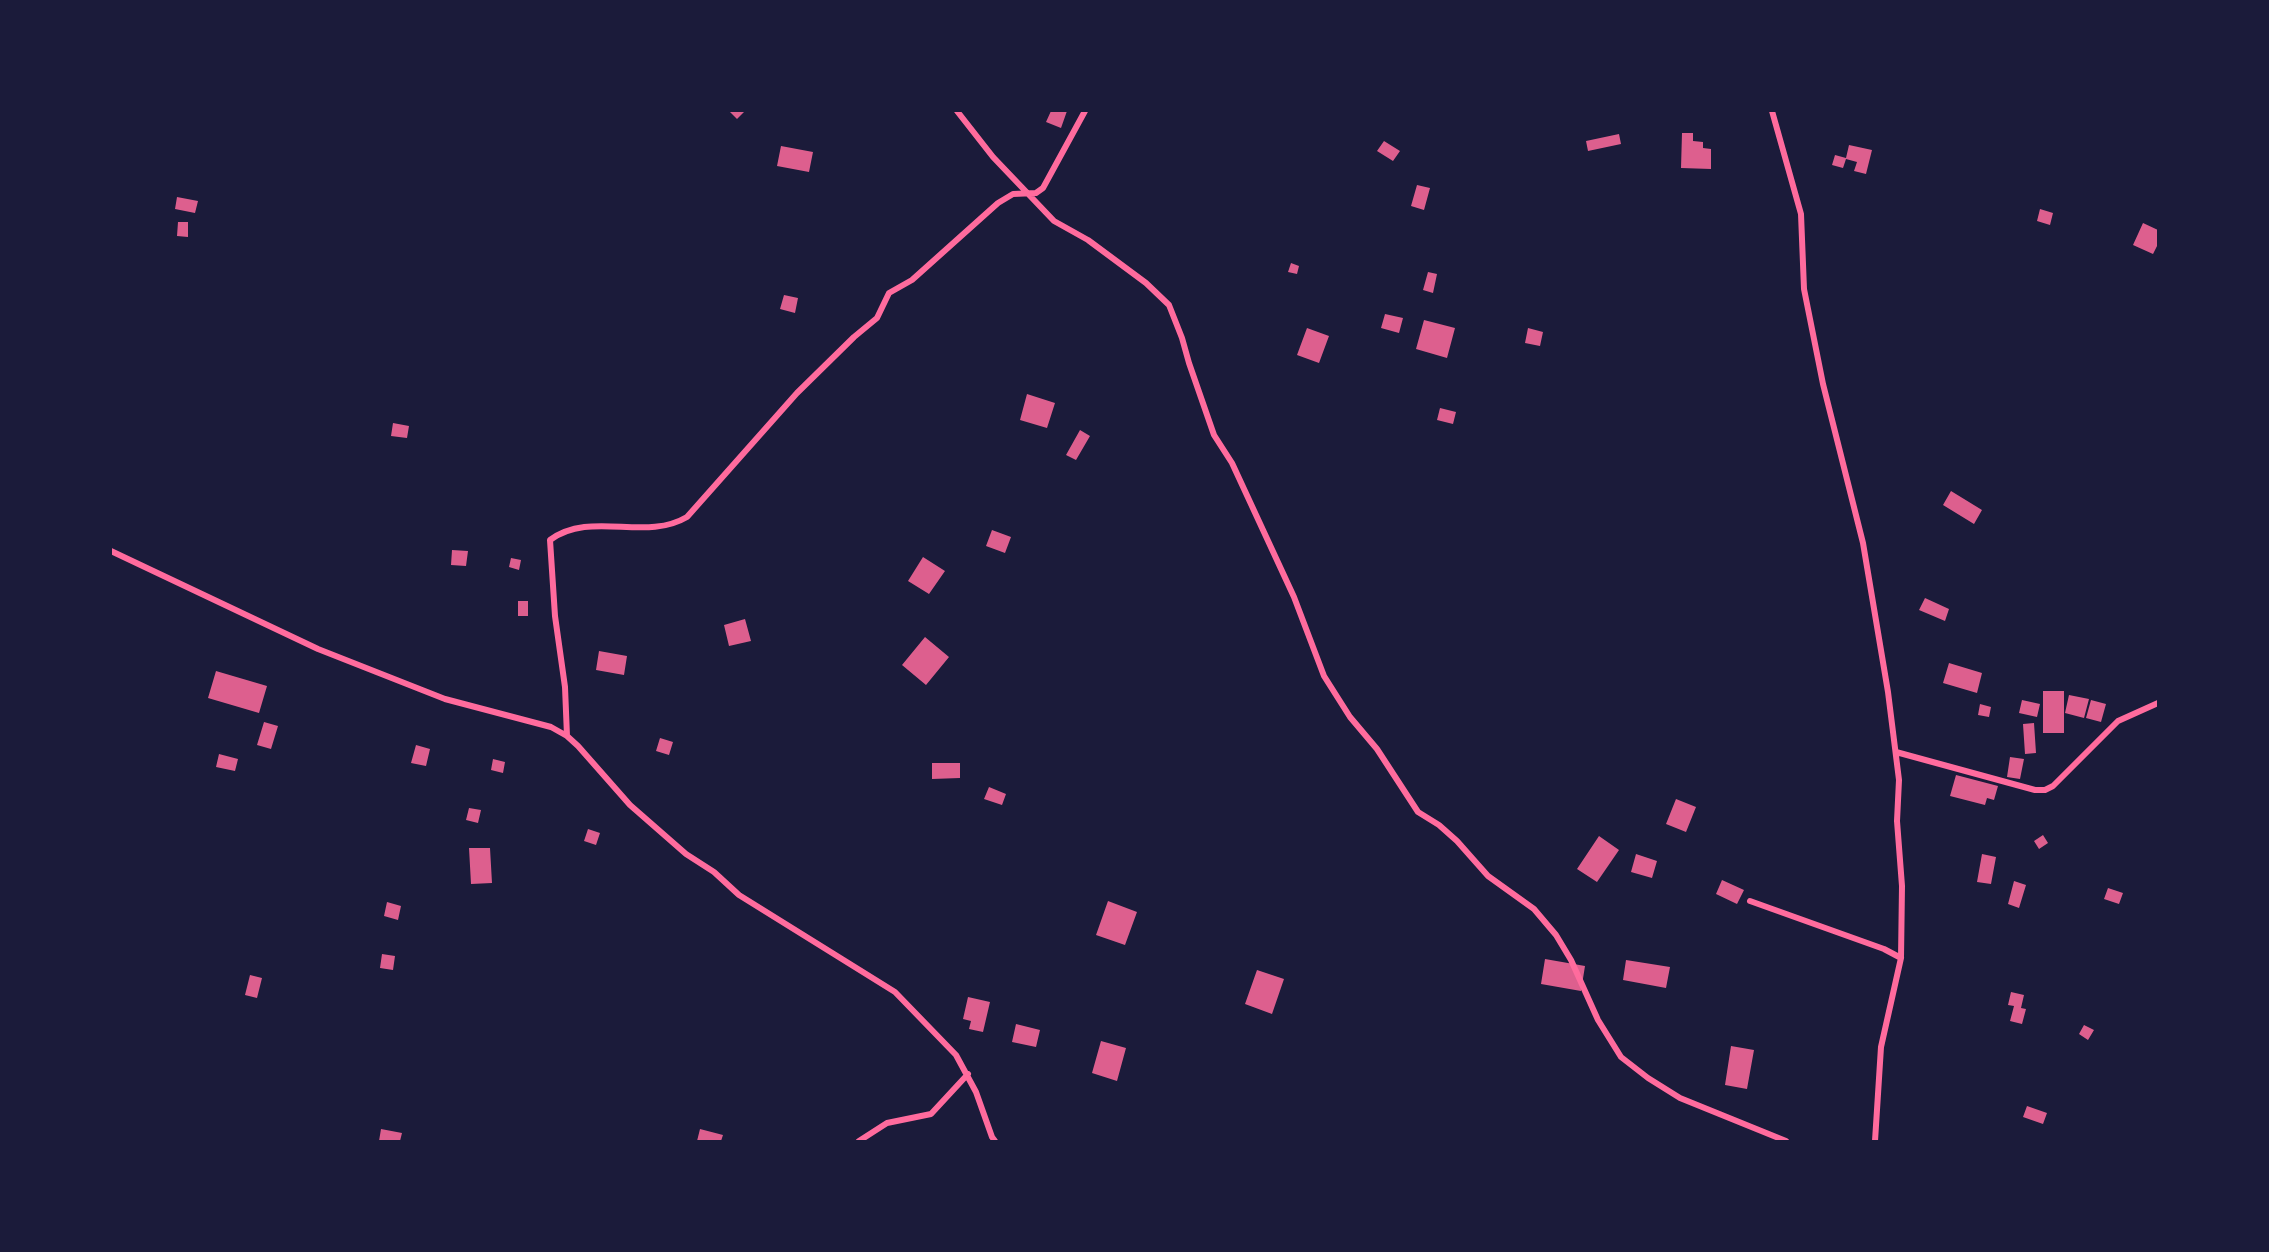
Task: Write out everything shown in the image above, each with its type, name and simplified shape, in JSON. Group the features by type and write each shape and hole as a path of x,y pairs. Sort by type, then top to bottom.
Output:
{"street":[{"path":"957,111 993,157 1054,221 1088,240 1146,283 1169,305 1214,435 1232,463 1294,597 1324,676 1350,717 1377,749 1418,812 1439,825 1457,841 1488,876 1534,909 1556,935 1571,960 1598,1020 1621,1057 1648,1078 1680,1098 1786,1141"},
{"path":"567,736 565,687 555,616 550,540 560,533 581,527 651,527 671,524 687,517 797,393 854,337 877,318 889,293 912,280 998,203 1013,194 1036,193 1043,188 1085,111"},
{"path":"1772,111 1801,214 1804,289 1823,384 1863,543 1888,692 1899,780 1899,855 1902,886 1900,958 1881,1047 1875,1141"},
{"path":"111,551 318,649 445,699 551,727 567,736 630,806 686,854 714,872 739,895 895,992 956,1055 968,1074 995,1141"},
{"path":"1896,752 2035,790 2045,790 2053,786 2118,721 2158,703"},
{"path":"1750,901 1884,949 1900,958"},
{"path":"859,1141 887,1123 931,1114 968,1074"}],"building":[{"path":"729,111 745,111 737,119"},
{"path":"1051,111 1067,111 1061,128 1046,122"},
{"path":"1682,133 1693,133 1693,141 1703,142 1703,148 1711,149 1711,169 1681,168"},
{"path":"1619,134 1621,144 1588,151 1586,141"},
{"path":"1384,141 1400,151 1393,161 1377,151"},
{"path":"1849,145 1872,150 1866,174 1854,171 1857,162 1846,159 1843,168 1832,165 1835,155 1846,158"},
{"path":"781,146 813,152 809,172 777,166"},
{"path":"1417,185 1430,188 1424,210 1411,206"},
{"path":"177,197 198,201 195,213 175,209"},
{"path":"2040,209 2053,213 2050,225 2037,221"},
{"path":"178,222 188,222 188,237 177,236"},
{"path":"2143,223 2158,230 2158,244 2153,254 2133,245"},
{"path":"1291,263 1299,266 1297,274 1288,272"},
{"path":"1428,272 1437,274 1433,293 1423,290"},
{"path":"784,295 798,298 795,313 780,309"},
{"path":"1385,314 1403,318 1399,333 1381,328"},
{"path":"1424,320 1455,328 1447,358 1416,349"},
{"path":"1307,328 1329,336 1319,363 1297,355"},
{"path":"1528,328 1543,332 1540,346 1525,343"},
{"path":"1027,394 1055,403 1047,428 1020,420"},
{"path":"1440,408 1456,412 1453,424 1437,420"},
{"path":"393,423 409,426 407,438 391,436"},
{"path":"1080,430 1090,436 1076,460 1066,455"},
{"path":"1951,491 1982,510 1974,524 1943,505"},
{"path":"992,530 1011,537 1005,553 986,546"},
{"path":"452,550 468,551 466,566 451,565"},
{"path":"923,557 945,571 929,594 908,581"},
{"path":"511,558 521,560 519,570 509,567"},
{"path":"1925,598 1949,609 1945,621 1919,610"},
{"path":"518,601 528,601 528,616 518,616"},
{"path":"745,619 751,641 729,646 724,625"},
{"path":"925,637 949,657 926,685 902,665"},
{"path":"599,651 627,656 624,675 596,670"},
{"path":"1949,663 1982,673 1977,693 1943,683"},
{"path":"216,671 267,686 259,713 208,698"},
{"path":"2043,691 2064,691 2064,733 2043,733"},
{"path":"2069,695 2089,699 2084,718 2065,713"},
{"path":"2022,700 2040,704 2037,717 2019,713"},
{"path":"2091,700 2106,704 2101,722 2086,718"},
{"path":"1980,704 1991,707 1989,717 1978,715"},
{"path":"264,722 278,726 271,749 257,745"},
{"path":"2034,723 2036,753 2025,754 2023,724"},
{"path":"660,738 673,742 669,755 656,751"},
{"path":"416,745 430,749 426,766 411,763"},
{"path":"219,754 238,759 235,771 216,767"},
{"path":"2010,757 2024,759 2020,779 2007,777"},
{"path":"493,759 505,762 503,773 491,770"},
{"path":"932,763 960,763 960,778 932,779"},
{"path":"1956,775 1998,786 1994,800 1987,798 1985,805 1950,796"},
{"path":"989,787 1006,794 1002,805 984,799"},
{"path":"1676,799 1696,807 1686,832 1666,824"},
{"path":"469,808 481,810 478,823 466,820"},
{"path":"588,829 600,833 596,845 584,841"},
{"path":"2043,835 2048,843 2039,849 2034,841"},
{"path":"1599,836 1619,850 1597,882 1577,869"},
{"path":"469,848 490,848 492,883 471,884"},
{"path":"1636,854 1657,861 1652,878 1631,872"},
{"path":"1982,854 1996,857 1991,884 1977,882"},
{"path":"1722,880 1744,890 1737,904 1716,894"},
{"path":"2014,881 2026,885 2019,908 2008,904"},
{"path":"2108,888 2123,893 2119,904 2104,899"},
{"path":"1108,901 1137,912 1125,945 1096,935"},
{"path":"387,902 401,906 398,920 384,916"},
{"path":"382,954 395,956 393,970 380,968"},
{"path":"1545,959 1585,966 1581,991 1541,984"},
{"path":"1626,960 1670,967 1666,988 1623,980"},
{"path":"1257,970 1284,979 1272,1014 1245,1004"},
{"path":"250,975 262,978 257,998 245,995"},
{"path":"2011,992 2024,995 2021,1008 2026,1009 2022,1024 2010,1021 2014,1006 2008,1005"},
{"path":"968,997 990,1002 983,1032 969,1029 971,1021 963,1019"},
{"path":"1016,1024 1040,1030 1036,1047 1012,1042"},
{"path":"2084,1025 2094,1030 2088,1040 2079,1034"},
{"path":"1101,1041 1126,1048 1117,1081 1092,1073"},
{"path":"1731,1046 1754,1050 1747,1089 1725,1085"},
{"path":"2027,1106 2047,1113 2043,1124 2023,1117"},
{"path":"381,1129 402,1133 400,1141 379,1141"},
{"path":"700,1129 723,1135 721,1141 697,1141"}]}
